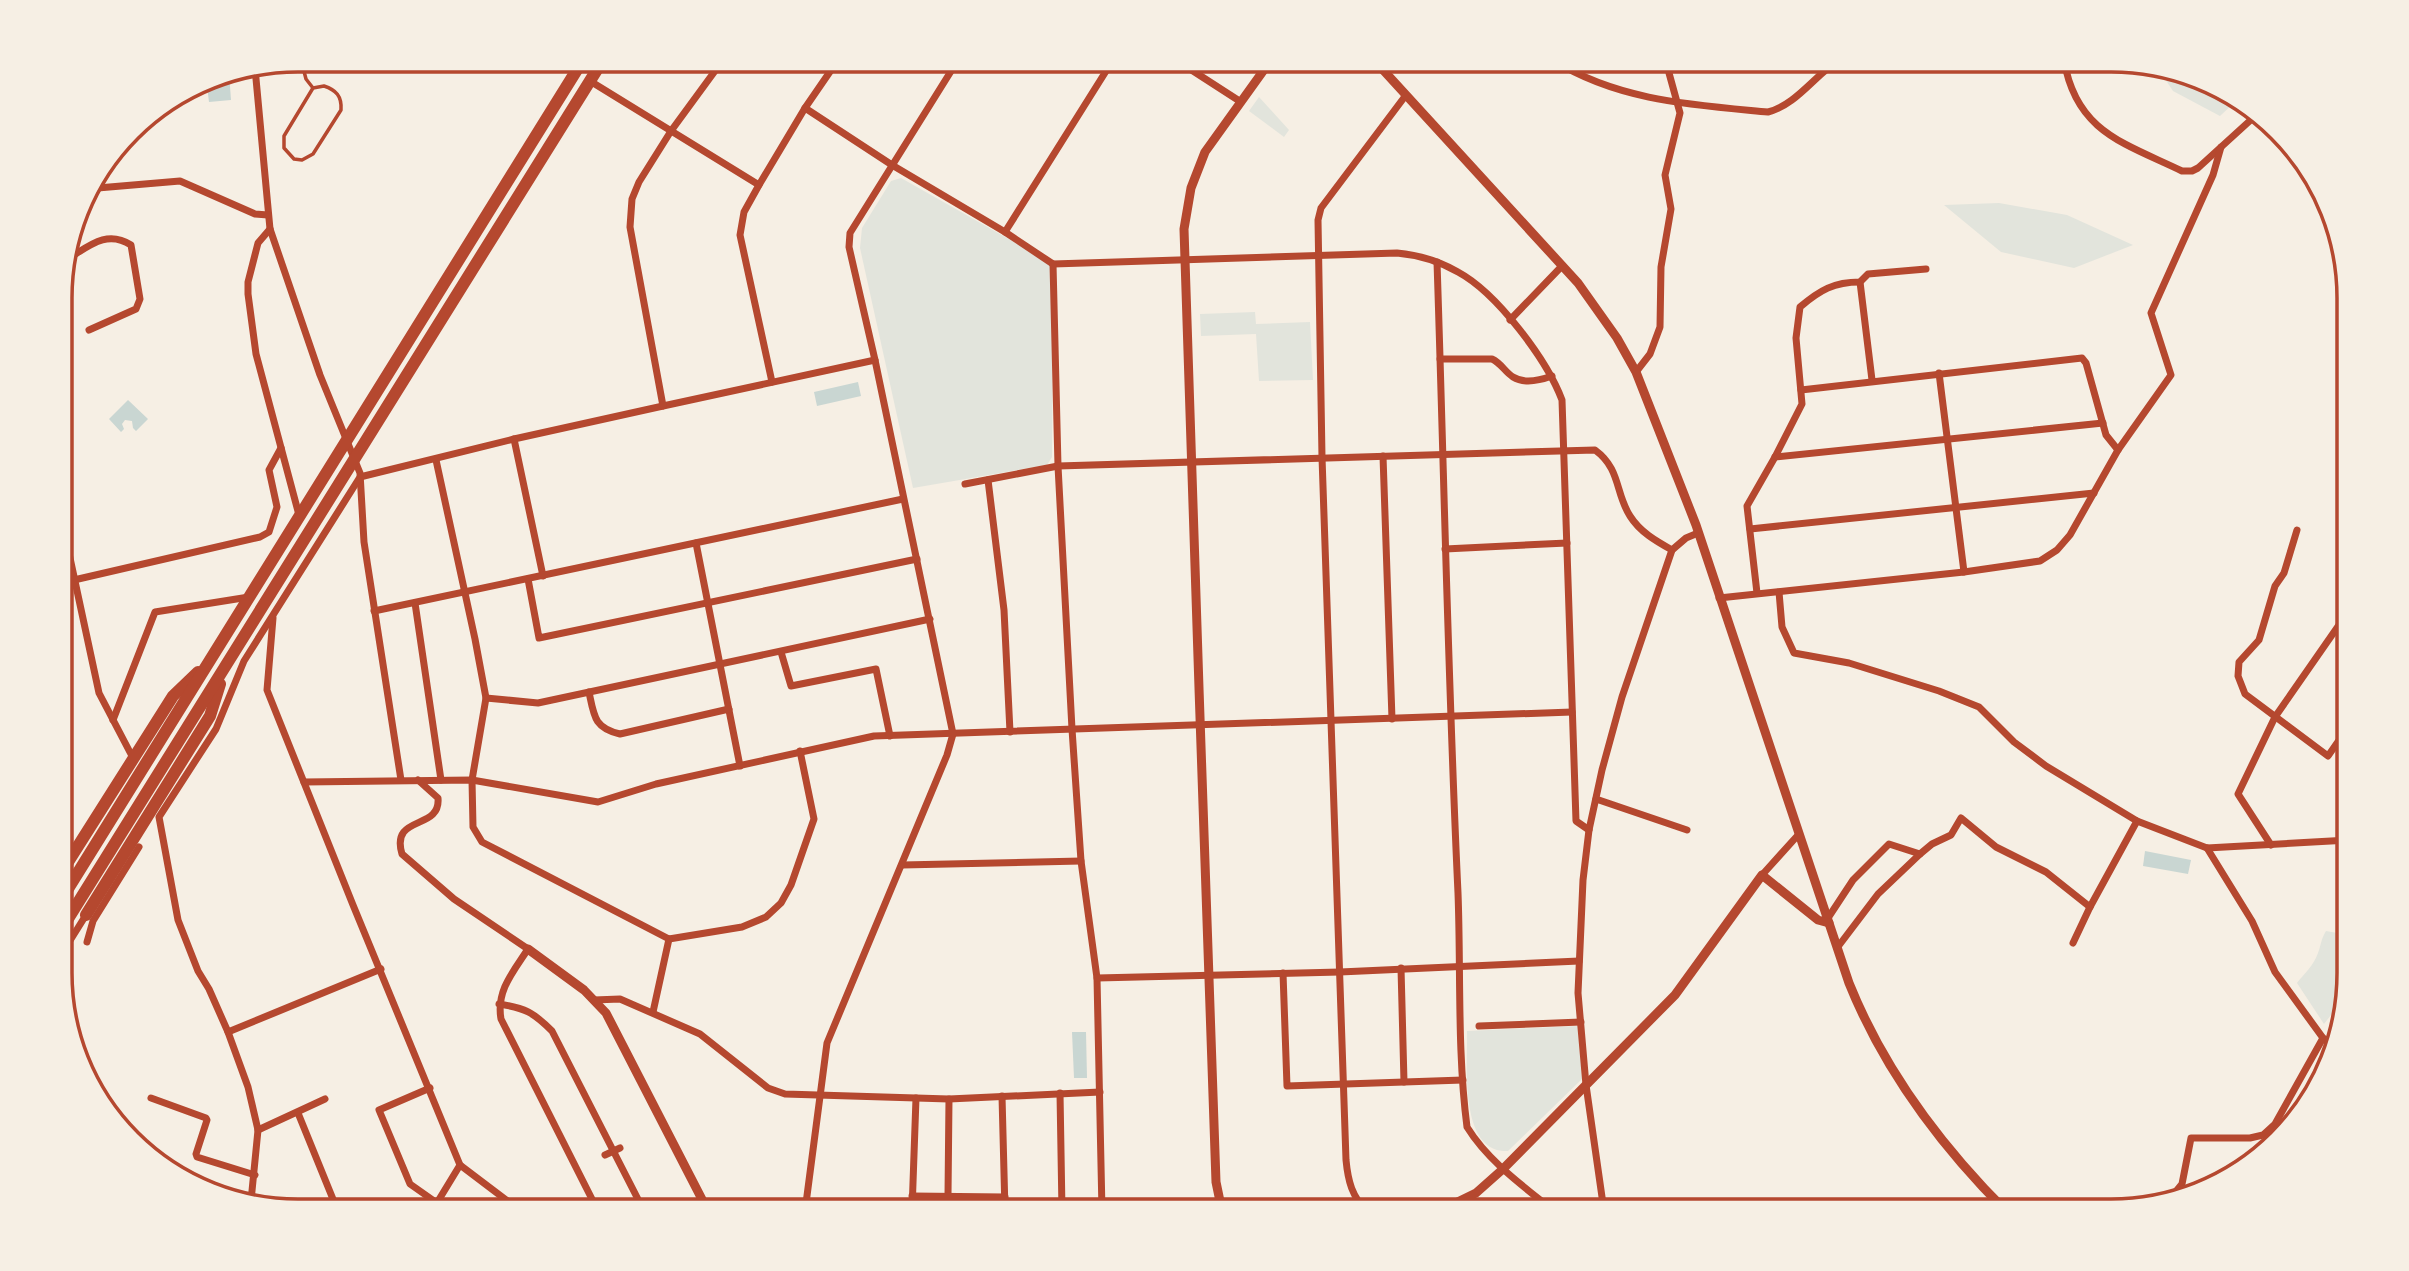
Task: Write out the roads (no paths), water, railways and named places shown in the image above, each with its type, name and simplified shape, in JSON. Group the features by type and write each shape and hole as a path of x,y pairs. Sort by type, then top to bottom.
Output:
{"highway":[{"path":"72,883 576,72"},
{"path":"72,912 595,72"},
{"path":"72,855 173,696 212,659"},
{"path":"90,918 210,716 224,670"}],"street":[{"path":"663,406 630,226 632,199 639,182 671,131 714,72"},
{"path":"772,382 740,235 744,212 805,108 830,72"},
{"path":"807,1199 827,1043 832,1025 902,865 953,734 849,247 850,233 857,220 950,72"},
{"path":"1005,232 1105,72"},
{"path":"1195,72 1241,102"},
{"path":"1220,1199 1216,1182 1199,726 1186,219 1191,188 1205,152 1262,72"},
{"path":"1385,72 1599,310 1636,372 1646,391 1698,533 1864,1021 1903,1089 1955,1156 1995,1199"},
{"path":"1574,72 1623,92 1678,103 1769,113 1790,103 1823,72"},
{"path":"1636,372 1650,354 1660,327 1661,267 1671,209 1665,175 1680,114 1670,72"},
{"path":"2067,72 2072,93 2096,125 2117,141 2182,171 2198,168 2251,120"},
{"path":"256,76 270,229 337,420 360,475 364,542 401,779"},
{"path":"589,81 759,185"},
{"path":"1356,1199 1348,1182 1344,1085 1322,457 1318,220 1321,208 1406,95"},
{"path":"805,108 1053,264 1397,253 1437,262 1461,273 1479,287 1540,356 1562,400 1576,821 1589,830"},
{"path":"1719,598 1964,572 2040,561 2057,550 2070,535 2118,450 2171,375 2151,313 2198,209 2221,147"},
{"path":"100,188 180,181 256,214 268,215"},
{"path":"270,229 258,243 248,282 248,294 256,354 299,515"},
{"path":"76,254 102,239 120,238 131,245 140,299 136,309 89,330"},
{"path":"1437,262 1450,718 1467,1127 1475,1140 1503,1169 1539,1199"},
{"path":"1053,264 1058,467 1072,729 1081,861 1097,978 1102,1199"},
{"path":"1510,320 1562,266"},
{"path":"1757,593 1746,506 1802,404 1796,338 1800,307 1839,282 1860,282 1868,274 1926,270"},
{"path":"1860,282 1872,380"},
{"path":"1801,390 2082,358 2086,363 2106,435 2118,450"},
{"path":"1440,359 1492,359 1498,361 1514,378 1524,381 1552,376"},
{"path":"252,1195 258,1130 248,1087 228,1032 198,971 178,920 159,817 216,729 244,661 360,475 875,360"},
{"path":"1939,373 1964,572"},
{"path":"1775,457 2103,423"},
{"path":"514,439 543,576"},
{"path":"74,579 260,537 269,532 277,507 269,470 281,448"},
{"path":"965,484 1058,467 1595,450 1607,459 1617,479 1628,514 1640,529 1672,550"},
{"path":"1383,456 1392,719"},
{"path":"436,460 486,698 472,780 473,827 482,842 668,939 742,927 766,917 780,903 791,885 814,819 800,751"},
{"path":"988,480 1004,610 1010,732"},
{"path":"1749,529 2094,493"},
{"path":"374,611 903,499"},
{"path":"2297,530 2284,573 2275,586 2259,639 2239,662 2238,676 2245,694 2328,756 2337,743"},
{"path":"1602,1199 1586,1085 1578,993 1583,880 1589,830 1622,697 1672,550 1686,538 1698,533"},
{"path":"1446,549 1567,543"},
{"path":"696,544 740,766"},
{"path":"528,579 539,638 917,559"},
{"path":"72,569 99,693 133,758"},
{"path":"1779,592 1782,627 1794,653 1849,663 1939,691 1979,707 2014,742 2046,766 2137,821 2207,848 2337,841"},
{"path":"113,720 155,612 250,597"},
{"path":"415,603 441,780"},
{"path":"274,614 267,690 460,1165 505,1199"},
{"path":"486,698 538,703 930,619"},
{"path":"2272,845 2238,794 2276,717 2337,628"},
{"path":"781,652 791,685 876,669 890,736"},
{"path":"589,692 596,720 606,731 620,734 729,709"},
{"path":"304,782 472,780 598,802 656,783 874,736 1572,712"},
{"path":"418,780 439,798 439,805 433,816 408,827 401,835 399,843 402,854 454,899 564,974 594,1000 616,1030 702,1199"},
{"path":"1596,799 1687,830"},
{"path":"1838,948 1878,894 1920,853 1951,835 1961,818 1996,847 2046,872 2090,907"},
{"path":"2073,943 2137,821"},
{"path":"1464,1199 1476,1193 1503,1169 1675,995 1762,875 1799,834"},
{"path":"1828,921 1853,880 1889,844 1920,853"},
{"path":"72,941 139,847"},
{"path":"2207,848 2252,920 2275,972 2327,1041"},
{"path":"902,865 1081,861"},
{"path":"1762,875 1818,920 1828,921"},
{"path":"72,907 90,918"},
{"path":"87,942 90,918"},
{"path":"653,1012 668,939"},
{"path":"528,949 502,989 499,1004 501,1019 592,1199"},
{"path":"1097,978 1340,972 1578,961"},
{"path":"1401,968 1404,1082"},
{"path":"228,1032 381,969"},
{"path":"1283,973 1287,1086 1463,1080"},
{"path":"594,1000 620,999 700,1034 768,1088 785,1094 949,1099 1100,1091"},
{"path":"499,1004 523,1008 542,1020 552,1031 638,1199"},
{"path":"1479,1026 1581,1022"},
{"path":"2178,1189 2182,1184 2191,1138 2250,1138 2263,1135 2275,1124 2323,1038"},
{"path":"429,1088 379,1110 410,1184 431,1199"},
{"path":"1060,1093 1062,1199"},
{"path":"916,1098 912,1196 1005,1197 1002,1096"},
{"path":"151,1098 206,1118 197,1157 255,1175"},
{"path":"258,1130 325,1099"},
{"path":"948,1195 949,1099"},
{"path":"298,1113 333,1199"},
{"path":"576,1168 586,1164"},
{"path":"439,1199 460,1165"}],"lane":[{"path":"304,72 313,88"},
{"path":"313,88 332,88 339,94 341,110 313,155 302,160 288,154 284,148 284,135 313,88"}]}
